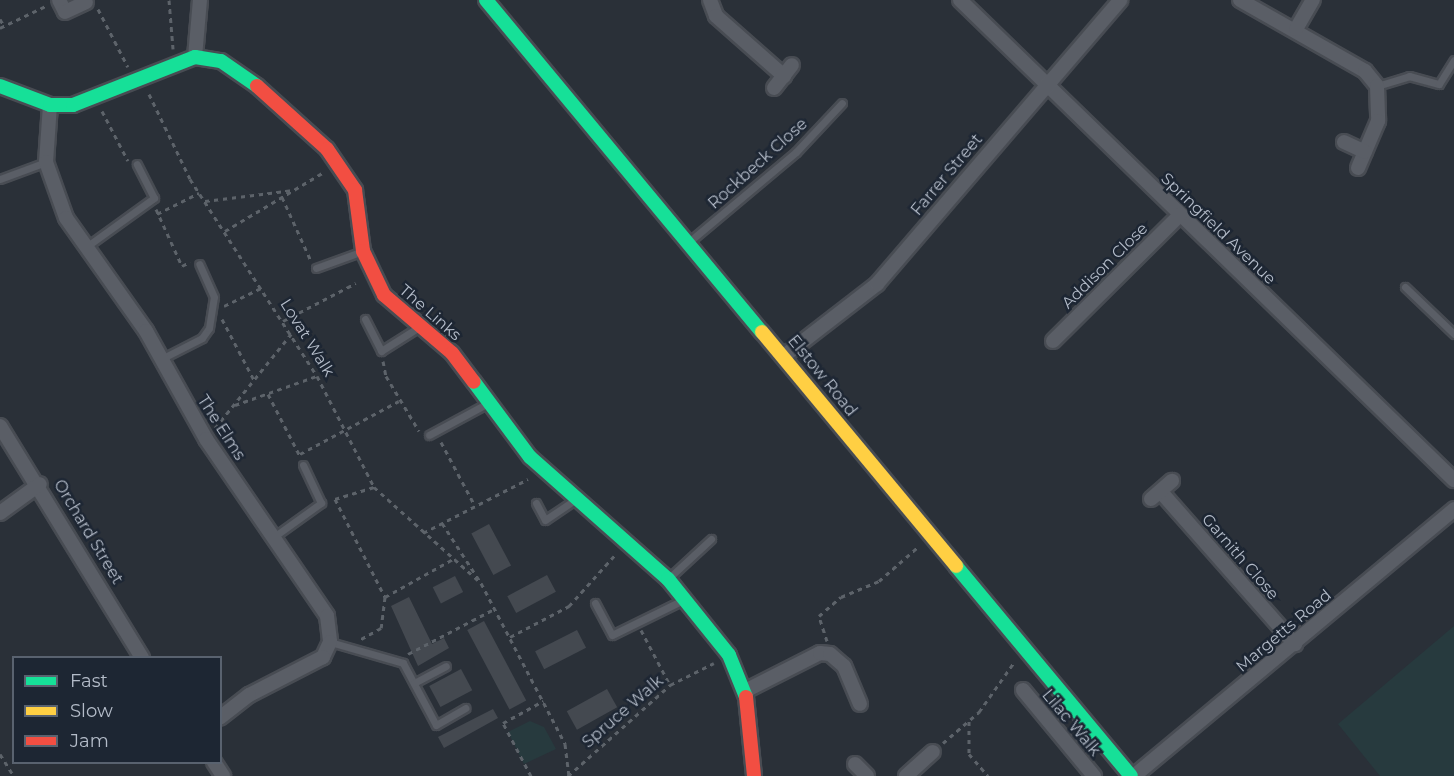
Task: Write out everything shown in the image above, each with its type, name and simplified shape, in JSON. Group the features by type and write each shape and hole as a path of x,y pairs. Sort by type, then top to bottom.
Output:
{"street":[{"path":"0,86 50,105 96,98 195,57 200,0"},
{"name":"Elstow Road","path":"486,0 1133,776"},
{"path":"710,0 716,16 788,70 774,88"},
{"name":"Springfield Avenue","path":"960,0 1454,480"},
{"name":"Farrer Street","path":"784,356 878,284 1120,0"},
{"path":"1240,0 1296,29 1365,71 1377,86 1378,121 1358,168"},
{"path":"1296,29 1313,0"},
{"path":"54,2 65,12 86,2"},
{"name":"The Links","path":"195,57 244,74 339,163 355,190 363,251 370,275 452,354 545,470 579,496 628,540 686,598 729,655 745,691 754,776"},
{"name":"The Elms","path":"50,105 46,162 66,218 161,358 206,439 320,598 330,642"},
{"path":"1344,142 1365,152"},
{"name":"Addison Close","path":"1053,341 1180,215"},
{"name":"Orchard Street","path":"0,426 40,484 141,656"},
{"name":"Garnith Close","path":"1172,481 1156,496 1295,644"},
{"path":"0,513 40,484"},
{"name":"Margetts Road","path":"1133,776 1295,644 1454,509"},
{"path":"222,716 249,695 323,657 330,642"},
{"path":"745,691 796,664 830,654 844,666 860,704"},
{"name":"Lilac Walk","path":"1023,690 1031,712 1094,776"},
{"path":"913,774 933,752"},
{"path":"855,764 867,776"}],"lane":[{"path":"1377,86 1409,76 1439,84 1454,60"},
{"name":"Rockbeck Close","path":"690,242 796,152 842,103"},
{"path":"0,178 46,162"},
{"path":"86,248 154,198 137,164"},
{"path":"316,268 363,251"},
{"path":"161,358 202,338 209,328 214,297 199,264"},
{"path":"1405,287 1454,334"},
{"path":"365,319 381,351 421,326"},
{"path":"433,434 489,403"},
{"path":"275,536 321,502 303,465"},
{"path":"536,503 545,520 579,496"},
{"path":"668,579 711,539"},
{"path":"595,603 612,635 686,598"},
{"path":"330,642 403,663 436,725 466,708"},
{"path":"414,683 446,666"}],"path":[{"path":"169,0 175,64"},
{"path":"0,19 2,27 54,2"},
{"name":"Lovat Walk","path":"86,2 98,8 200,193 318,376 374,487 481,583"},
{"path":"96,98 127,160 137,164"},
{"path":"225,231 339,163"},
{"path":"205,201 294,190"},
{"path":"157,214 200,193"},
{"path":"282,197 316,268"},
{"path":"154,198 157,214 182,266 199,264"},
{"path":"283,321 370,275"},
{"path":"254,380 217,310 261,288"},
{"path":"206,439 291,334"},
{"path":"381,351 399,401 413,428 433,434 475,506"},
{"path":"233,406 318,376"},
{"path":"268,394 303,465"},
{"path":"299,455 399,401"},
{"path":"423,533 545,470"},
{"path":"321,502 374,487"},
{"path":"335,498 385,597 381,628 351,649"},
{"name":"Lovat Walk","path":"442,523 481,583 565,744 568,776"},
{"path":"830,654 819,616 841,597 879,581 932,535"},
{"path":"510,637 569,606 628,540"},
{"path":"385,597 453,559"},
{"path":"403,663 406,656 494,609"},
{"path":"637,623 670,685"},
{"path":"933,752 928,743 934,737 942,744 969,720 1005,680 1024,646"},
{"name":"Spruce Walk","path":"568,776 670,685 729,655"},
{"path":"531,776 503,723 543,701"},
{"path":"969,720 969,754 988,776"},
{"path":"0,753 15,776"}],"green space":[{"path":"1454,626 1454,776 1380,776 1338,724"},
{"path":"530,721 544,727 556,749 524,764 508,732"}],"building":[{"path":"489,524 511,565 493,575 471,533"},
{"path":"547,575 556,592 516,613 507,596"},
{"path":"455,576 463,592 441,603 433,587"},
{"path":"409,597 432,644 444,638 449,648 418,666 391,606"},
{"path":"484,621 526,700 509,709 467,630"},
{"path":"577,630 586,648 544,669 535,651"},
{"path":"461,669 472,690 440,707 429,686"},
{"path":"607,689 617,707 577,730 567,711"},
{"path":"493,709 498,718 444,748 438,737"}],"traffic: fast":[{"path":"486,0 762,332"},
{"path":"0,86 50,105 73,105 195,57 221,61 257,86"},
{"path":"474,382 530,457 668,579 729,655 746,697"},
{"path":"956,566 1131,776"}],"traffic: slow":[{"path":"762,332 956,566"}],"traffic: jam":[{"path":"257,86 327,149 355,190 363,251 384,295 452,353 474,382"},
{"path":"746,697 754,776"}]}
